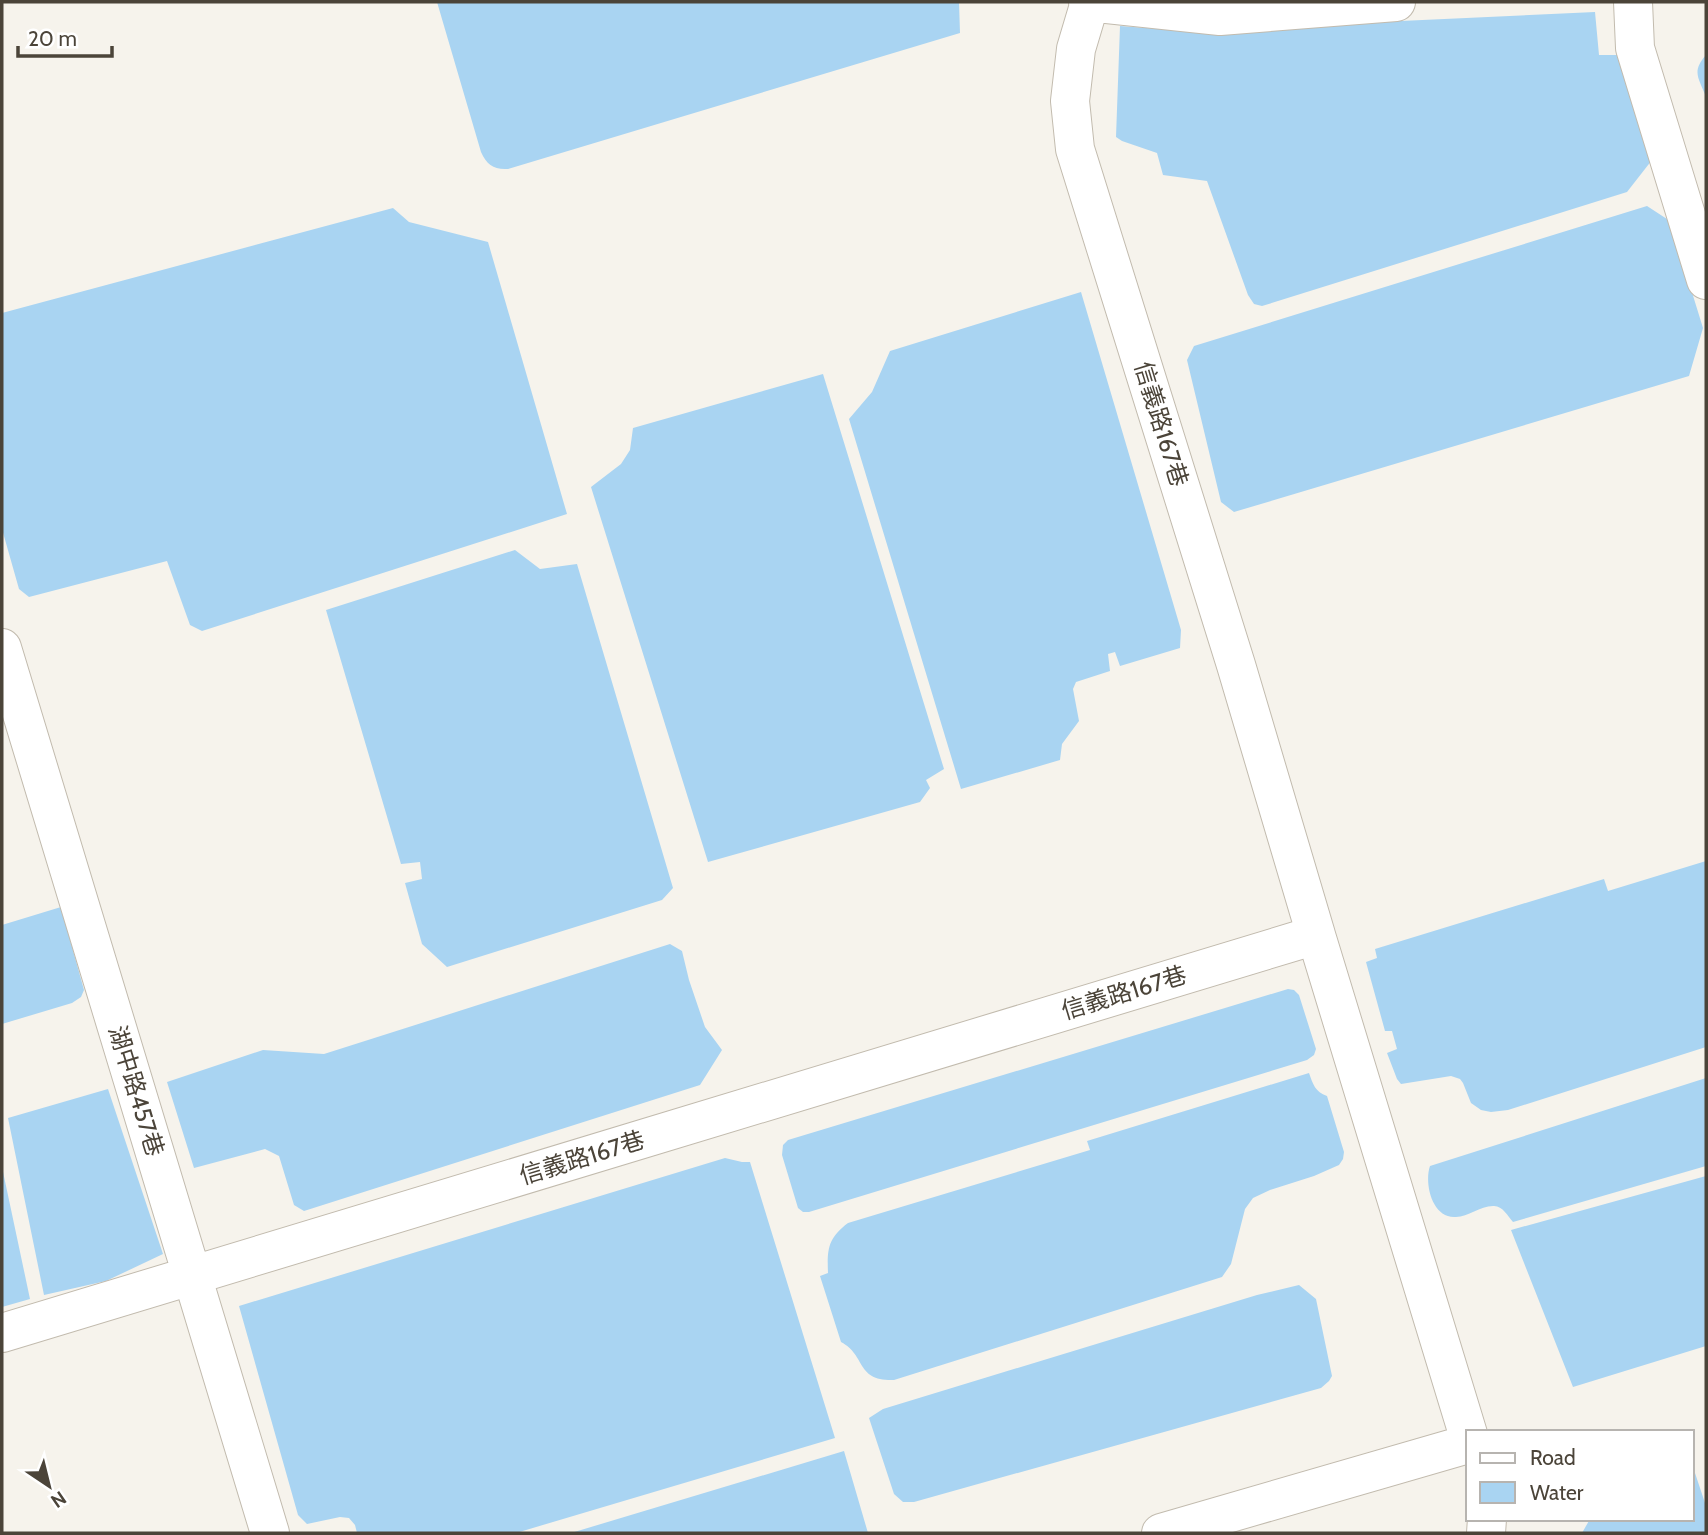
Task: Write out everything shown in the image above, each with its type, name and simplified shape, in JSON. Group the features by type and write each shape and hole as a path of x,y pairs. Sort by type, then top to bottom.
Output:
{"street":[{"path":"1089,2 1220,16 1396,2"},
{"name":"信義路167巷","path":"2,1333 1316,935 1236,665 1075,149 1070,101 1076,49 1089,2"},
{"path":"1633,2 1635,48 1706,279"},
{"name":"湖中路457巷","path":"2,648 270,1533"},
{"path":"1316,935 1467,1430"},
{"path":"1161,1533 1466,1445"}],"water":[{"path":"437,2 959,2 960,33 503,169 491,166 481,152"},
{"path":"1595,12 1599,55 1620,55 1652,160 1627,192 1262,306 1254,304 1248,295 1207,181 1163,175 1157,153 1116,137 1120,26 1186,31"},
{"path":"1706,55 1706,97 1698,71"},
{"path":"1647,206 1670,221 1703,328 1689,376 1234,512 1221,502 1187,360 1194,346"},
{"path":"393,208 409,222 488,242 567,514 202,631 190,625 167,561 29,597 19,589 2,529 2,313"},
{"path":"1081,292 1181,630 1180,648 1120,666 1115,652 1108,654 1110,671 1076,682 1073,689 1079,721 1062,744 1060,760 961,789 849,419 872,392 890,351"},
{"path":"823,374 944,769 926,780 930,788 920,802 708,862 591,487 621,464 630,450 633,428"},
{"path":"515,550 540,569 577,564 673,888 662,900 447,967 422,944 405,883 422,879 420,862 401,864 326,610"},
{"path":"1706,861 1706,1047 1508,1110 1491,1112 1481,1110 1471,1103 1460,1079 1451,1076 1401,1084 1397,1079 1387,1053 1397,1049 1392,1031 1385,1031 1366,962 1377,958 1375,949 1604,879 1608,891"},
{"path":"61,907 84,990 81,997 72,1003 2,1024 2,925"},
{"path":"670,944 682,951 705,1027 722,1050 700,1085 304,1211 294,1205 279,1156 265,1149 194,1168 167,1082 263,1050 324,1054"},
{"path":"1288,989 1299,995 1316,1049 1314,1055 1307,1060 809,1212 798,1208 782,1155 783,1145 788,1140"},
{"path":"1309,1073 1317,1090 1327,1096 1344,1152 1343,1159 1339,1165 1314,1176 1253,1198 1245,1209 1231,1264 1222,1277 894,1380 882,1379 867,1372 855,1354 841,1342 820,1276 828,1273 828,1257 833,1239 848,1223 1090,1150 1087,1141"},
{"path":"1706,1078 1706,1166 1513,1222 1496,1206 1488,1206 1461,1217 1448,1216 1441,1212 1432,1199 1428,1181 1430,1166"},
{"path":"108,1089 163,1254 106,1281 44,1295 8,1118"},
{"path":"725,1158 750,1162 835,1438 516,1533 357,1533 349,1518 340,1517 307,1524 298,1515 239,1306"},
{"path":"2,1167 30,1299 2,1307"},
{"path":"1706,1176 1706,1346 1573,1387 1511,1230"},
{"path":"1299,1285 1316,1299 1332,1376 1321,1388 914,1502 903,1502 894,1494 869,1418 883,1409 1257,1295"},
{"path":"844,1451 868,1533 571,1533"},
{"path":"1694,1470 1706,1506 1706,1533 1582,1533 1589,1521 1694,1521"}]}
